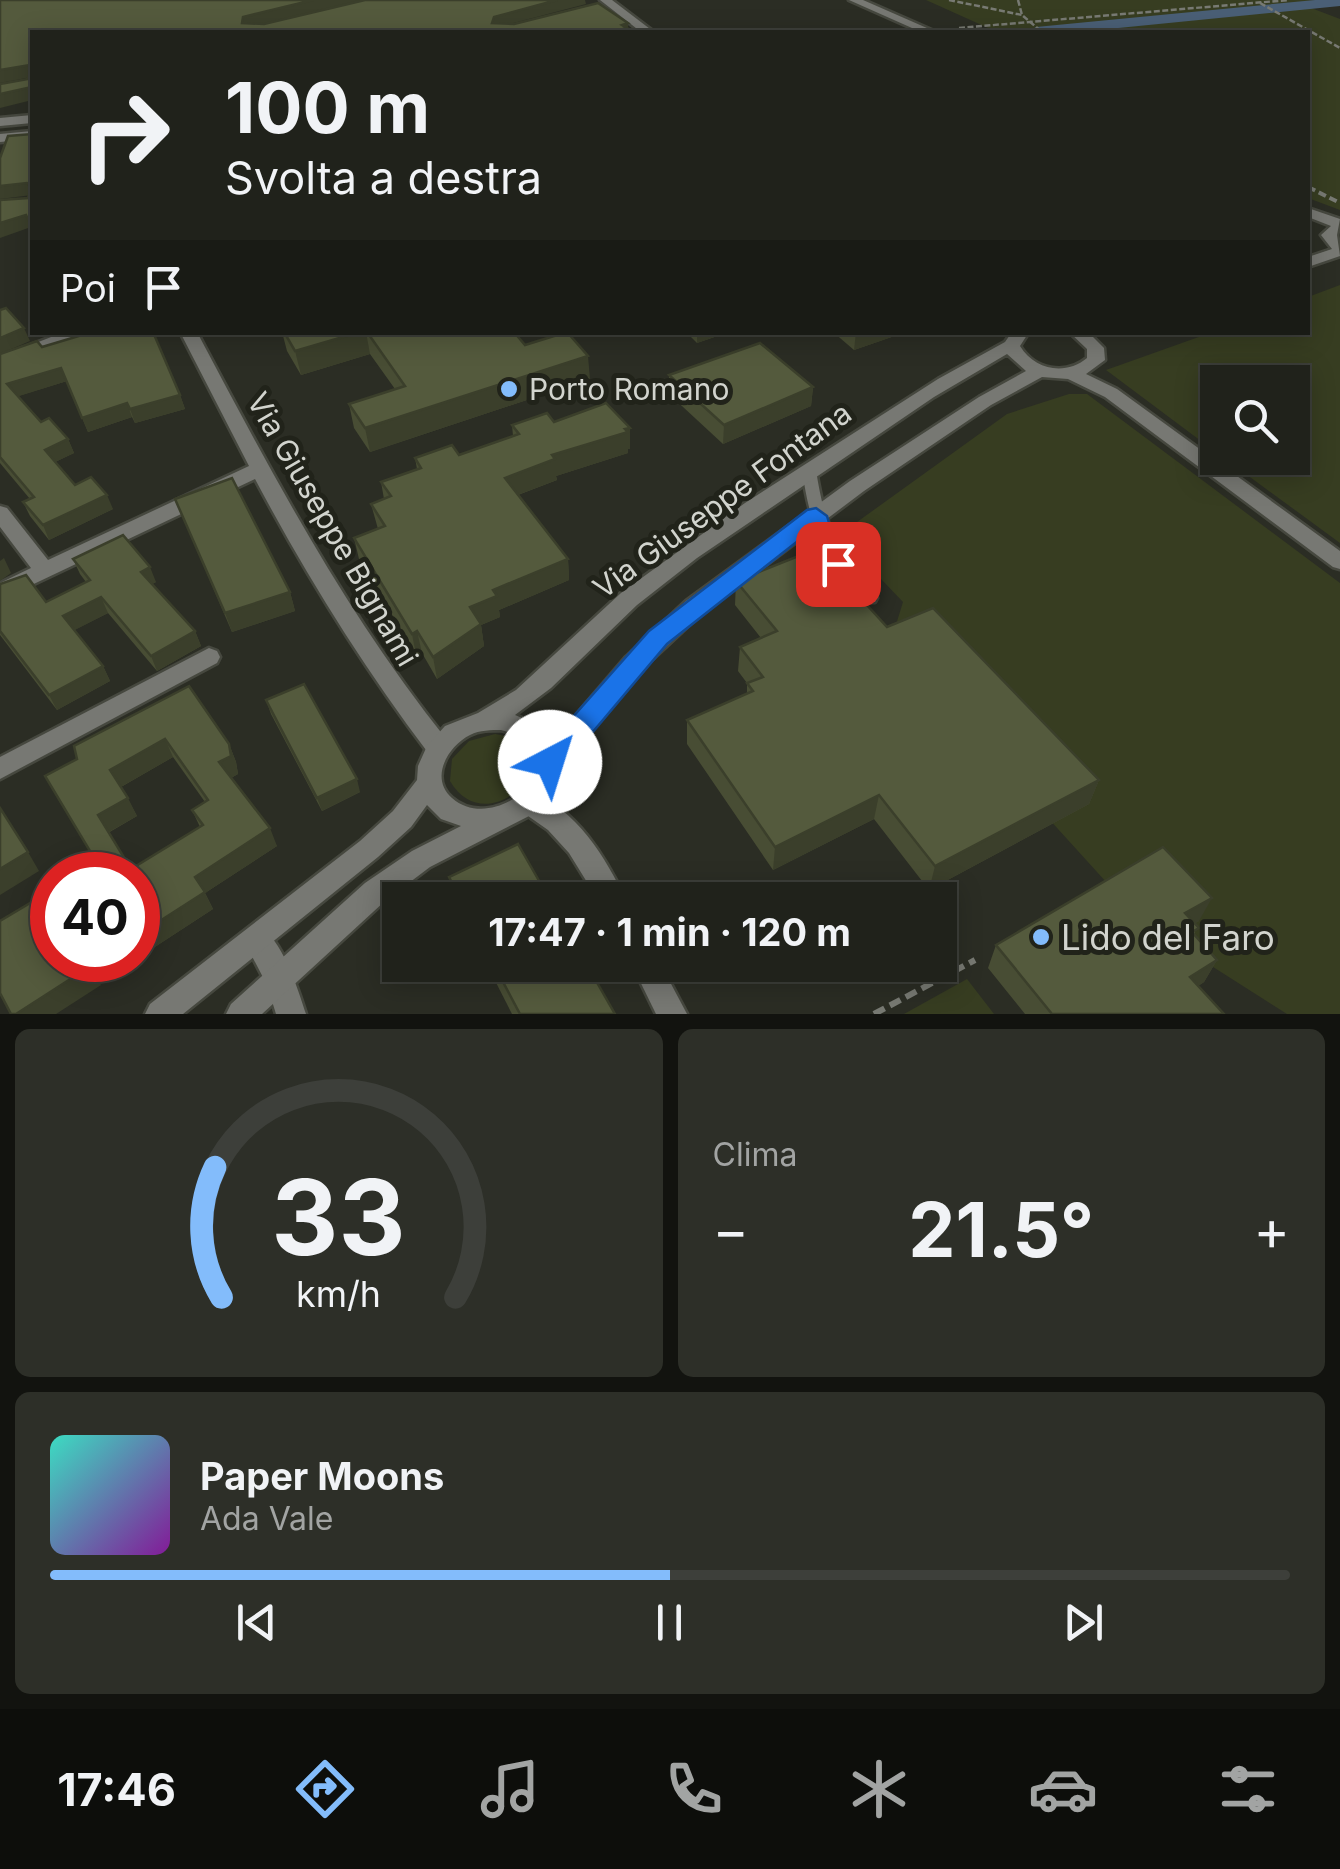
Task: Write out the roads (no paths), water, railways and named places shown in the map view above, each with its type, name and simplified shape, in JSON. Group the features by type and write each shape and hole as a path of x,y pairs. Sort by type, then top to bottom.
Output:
{"street":[{"path":"854,0 918,30"},
{"path":"586,11 608,2 645,30"},
{"path":"0,122 30,118"},
{"path":"0,138 30,135"},
{"path":"1310,213 1340,224 1329,235 1340,250 1310,261"},
{"path":"0,363 73,335"},
{"name":"Via Giuseppe Bignami","path":"190,335 259,470 365,652 438,747"},
{"path":"1072,374 1096,360 1097,352 1089,335"},
{"path":"1017,336 1017,357 1039,371 1072,374 1111,394 1340,562"},
{"name":"Via Giuseppe Fontana","path":"483,720 528,697 631,597 809,470 1017,336"},
{"path":"241,1014 383,886 435,851 530,803 542,791 550,762 658,638 816,516 985,401 1039,371"},
{"path":"0,592 259,470"},
{"path":"0,513 45,571"},
{"path":"0,769 209,657"},
{"path":"502,817 464,817 436,798 428,771 438,747 450,735 483,720 503,720 536,733 550,762"},
{"path":"160,1014 386,834 429,784"},
{"path":"530,803 576,839 601,882"},
{"path":"256,939 280,980 291,1014"},
{"path":"655,982 672,1014"}],"lane":[{"path":"809,470 816,516 830,552 868,598"}],"waterway":[{"path":"1056,30 1340,2"}],"place":[{"name":"Porto Romano","path":"509,389"},
{"name":"Lido del Faro","path":"1041,937"}]}
